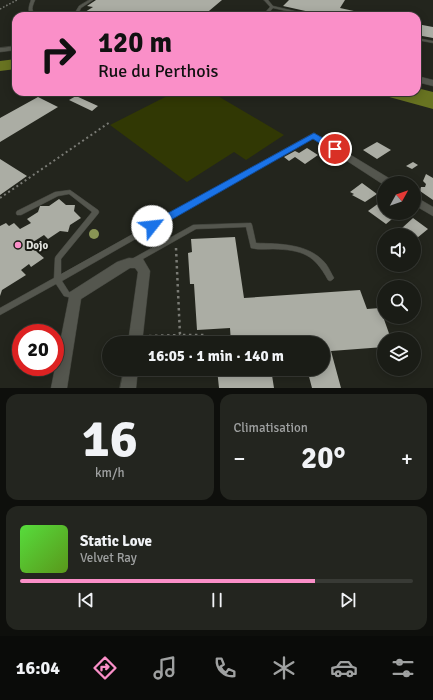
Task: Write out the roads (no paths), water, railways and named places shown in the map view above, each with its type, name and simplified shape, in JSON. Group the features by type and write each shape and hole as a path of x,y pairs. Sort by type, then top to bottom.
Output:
{"street":[{"path":"0,50 12,48"},
{"path":"421,80 433,83"},
{"path":"322,140 377,176"},
{"path":"421,204 433,212"},
{"path":"59,388 75,296 121,266 129,263 139,264 144,271 136,336"},
{"path":"128,388 130,376"}],"lane":[{"path":"31,12 30,8 33,0"},
{"path":"77,12 80,7 91,0"},
{"path":"266,0 272,7 295,12"},
{"path":"268,12 272,7"},
{"path":"421,40 433,42"},
{"path":"0,312 314,135 322,140"},
{"path":"19,213 58,194 70,192 96,212 58,258 57,279 67,294 75,296"},
{"path":"129,263 175,239 194,227 249,225 253,246 294,247 308,252 316,257 326,268 330,278"}],"place":[{"name":"Dojo","path":"18,245"}]}
